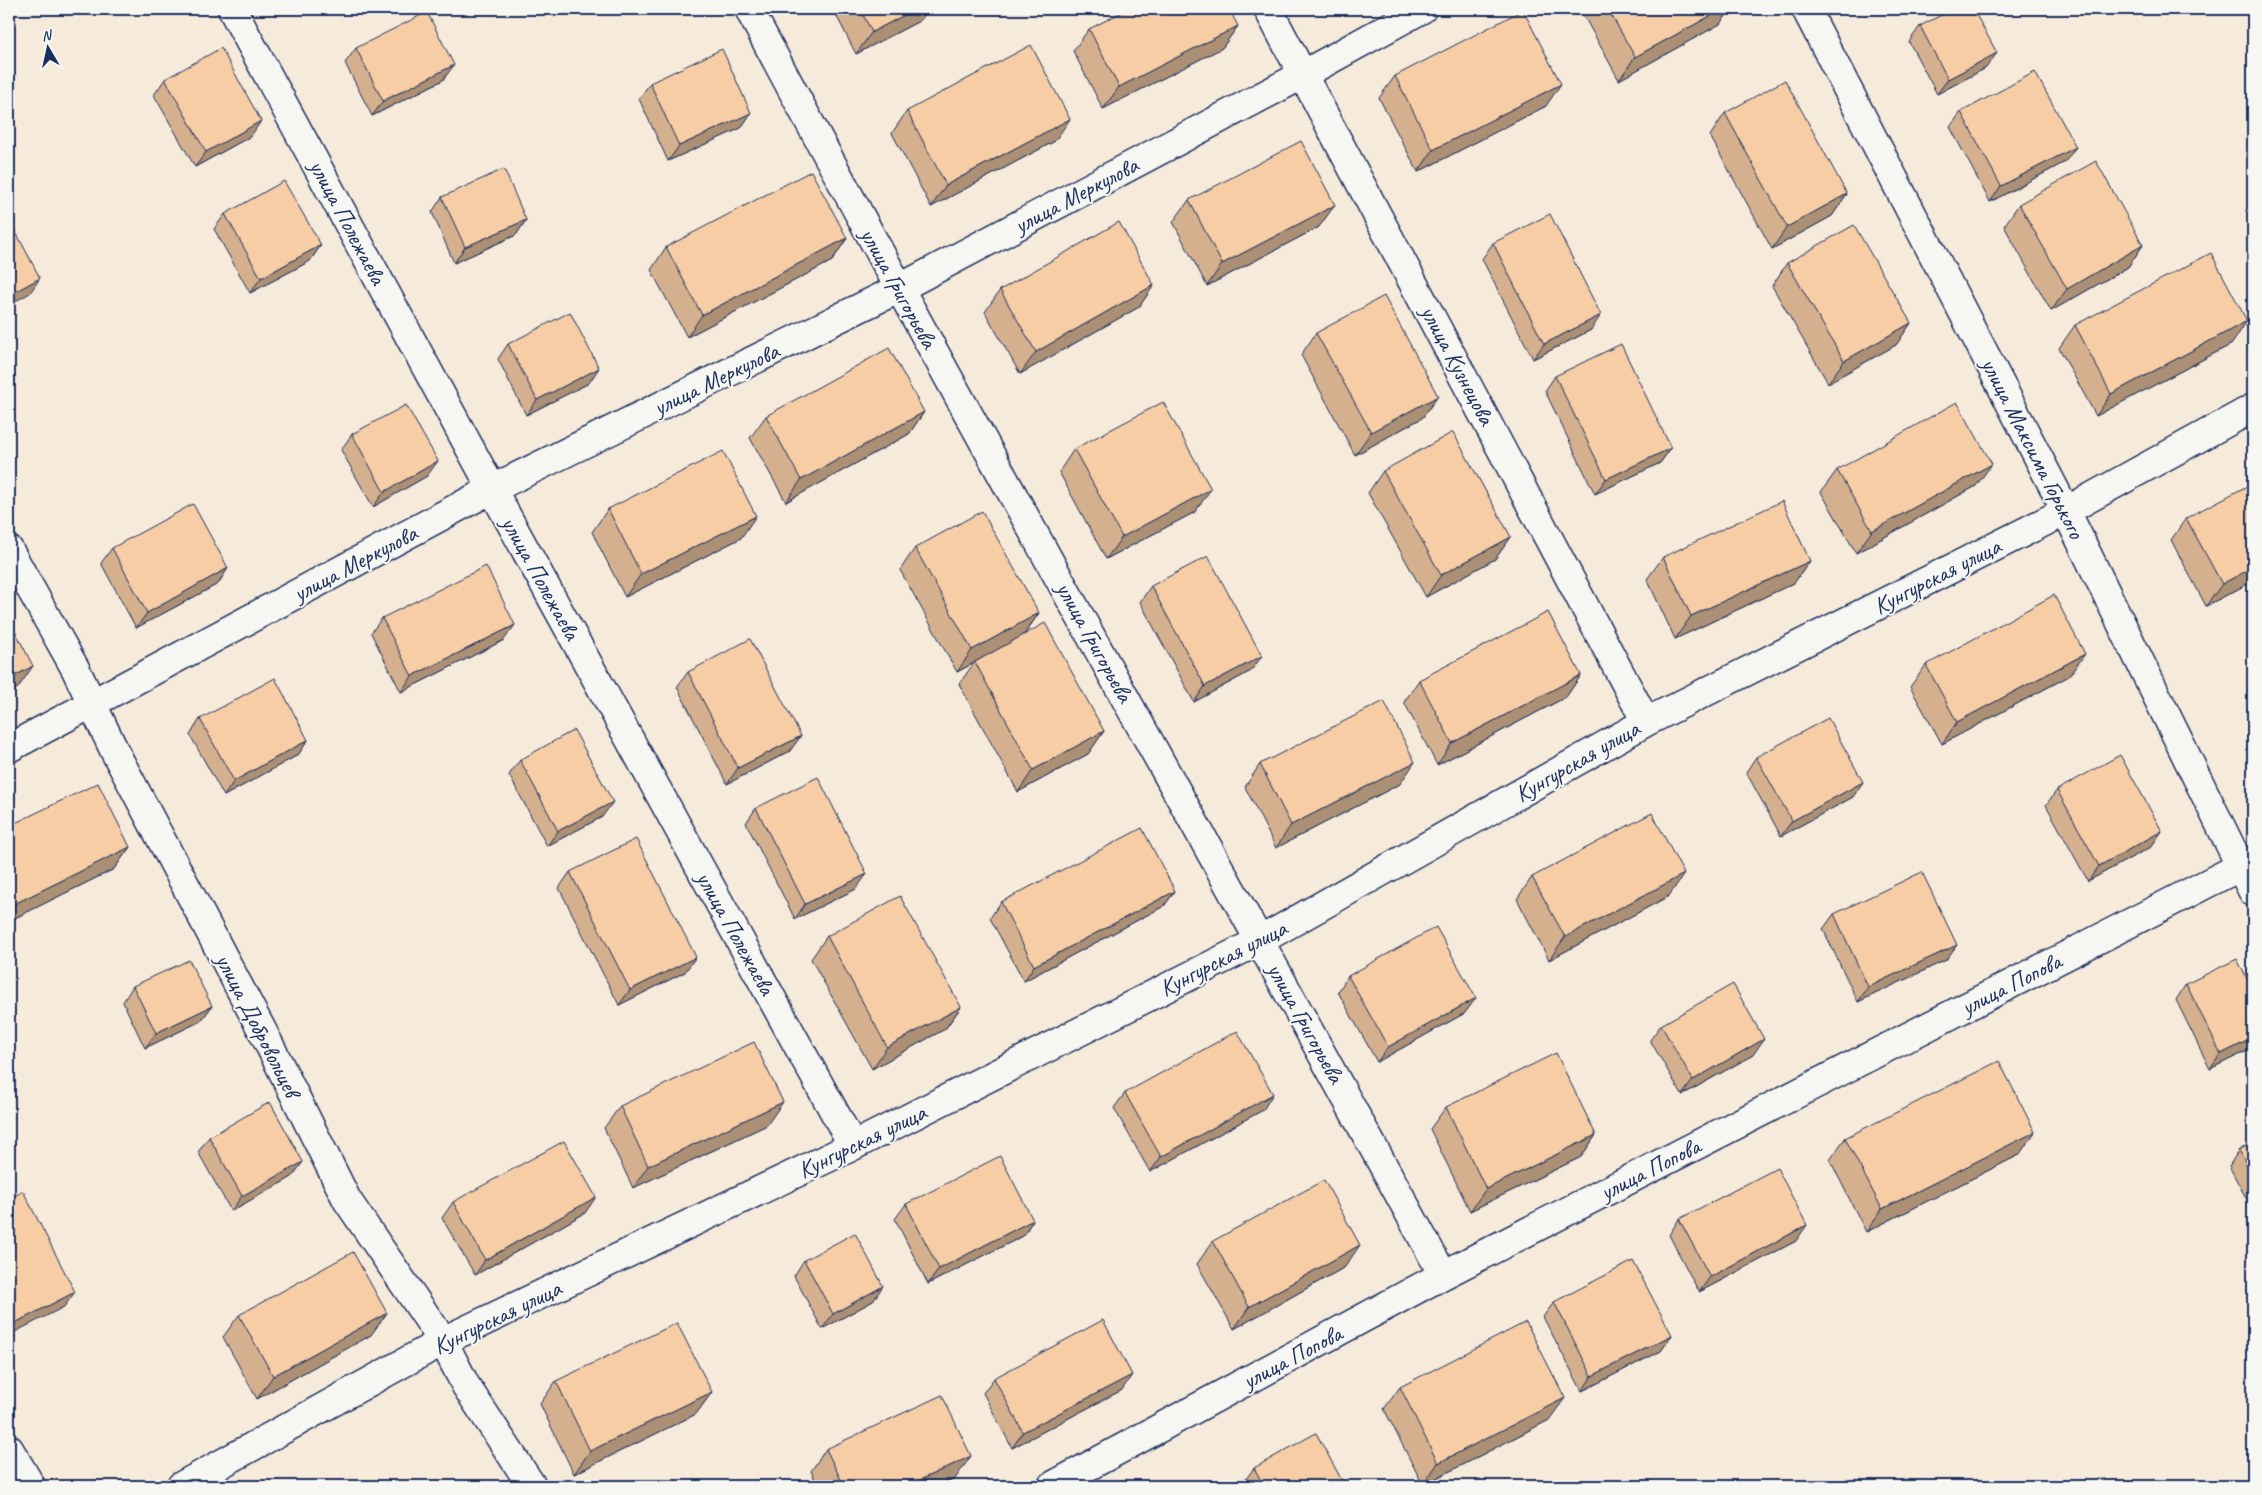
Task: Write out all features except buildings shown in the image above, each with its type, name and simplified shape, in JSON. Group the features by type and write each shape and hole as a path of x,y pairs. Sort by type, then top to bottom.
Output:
{"street":[{"name":"улица Полежаева","path":"232,9 492,489 853,1146"},
{"name":"улица Григорьева","path":"749,9 898,289 1261,940 1443,1275"},
{"name":"улица Кузнецова","path":"1268,9 1646,722"},
{"name":"улица Меркулова","path":"9,748 492,489 898,289 1304,74 1422,9"},
{"name":"улица Максима Горького","path":"1806,9 2246,864 2253,892"},
{"name":"Кунгурская улица","path":"181,1486 443,1341 853,1146 1261,940 1646,722 2066,511 2253,408"},
{"name":"улица Добровольцев","path":"9,550 93,704 115,752 264,1034 347,1200 443,1341 466,1386 532,1486"},
{"name":"улица Попова","path":"1052,1486 1443,1275 2246,864"},
{"path":"9,1449 31,1486"}]}
